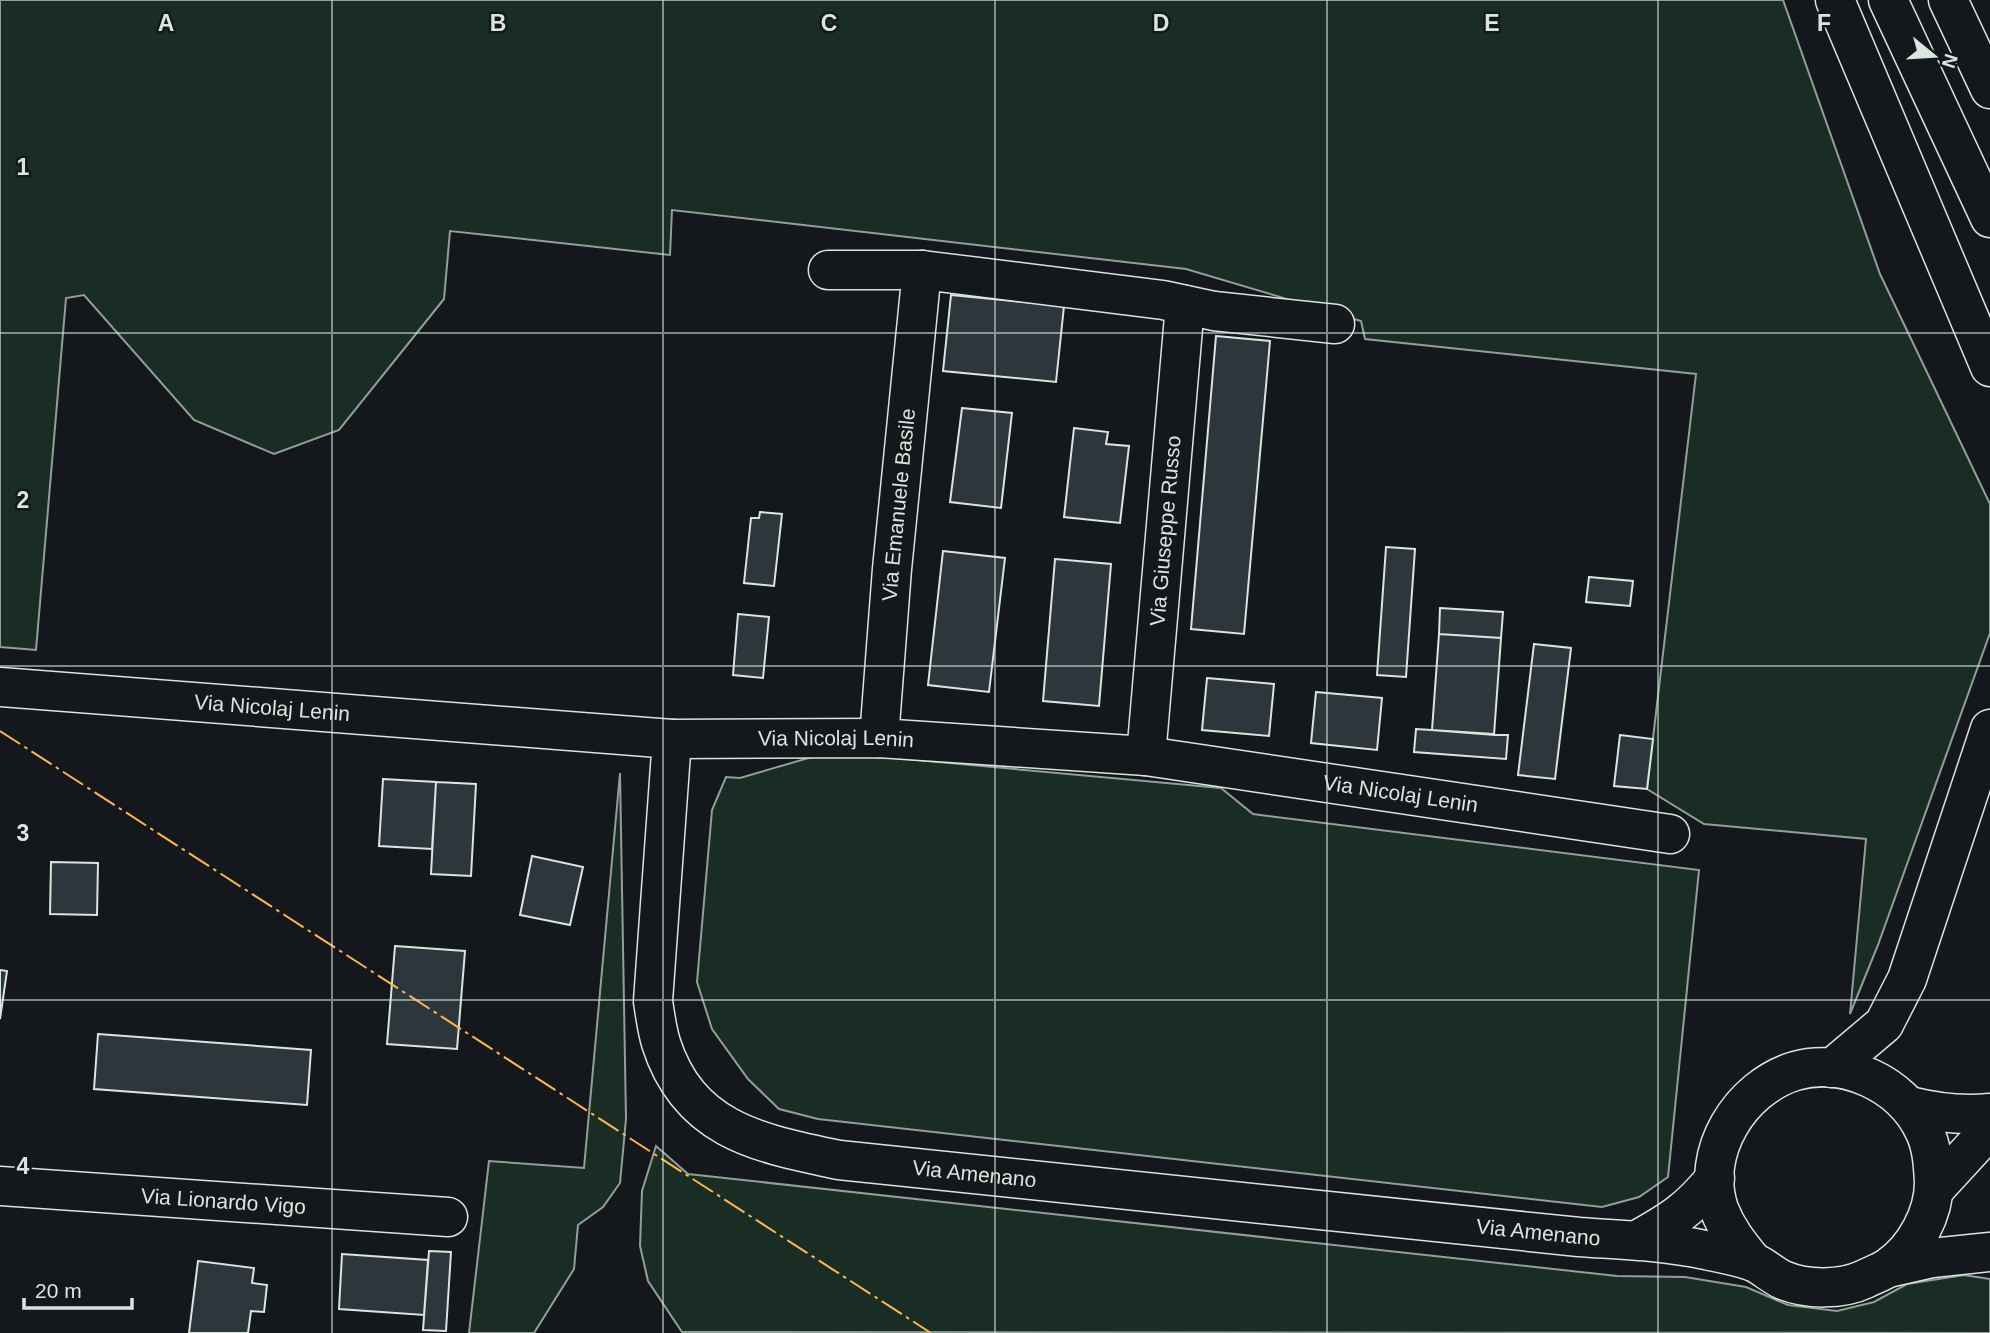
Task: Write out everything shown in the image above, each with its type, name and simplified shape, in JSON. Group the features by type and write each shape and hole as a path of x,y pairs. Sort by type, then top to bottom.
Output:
{"main road":[{"path":"1835,0 1990,367"},
{"path":"1888,0 1990,218"},
{"path":"1948,0 1990,89"},
{"path":"828,270 922,270 1163,300 1214,311 1335,324"},
{"name":"Via Emanuele Basile","path":"879,738 892,569 922,270"},
{"name":"Via Giuseppe Russo","path":"1146,757 1185,305"},
{"name":"Via Nicolaj Lenin","path":"0,687 672,739 879,738 1146,757 1670,834"},
{"path":"1832,1068 1884,1024 1907,979 1990,729"},
{"name":"Via Amenano","path":"672,739 653,1001 661,1043 678,1082 704,1112 734,1131 772,1146 839,1160 1579,1237 1639,1239 1704,1249 1753,1262"},
{"path":"1888,1268 1911,1246 1926,1220 1934,1190 1933,1159 1925,1131 1909,1106 1887,1087 1860,1073 1832,1068 1796,1071 1763,1086 1738,1111 1720,1142 1715,1178 1718,1207 1730,1234 1753,1262 1784,1280 1820,1288 1856,1284 1888,1268 1932,1258 1990,1252"},
{"path":"1909,1106 1941,1114 1964,1116 1990,1113"},
{"path":"1934,1190 1990,1129"},
{"path":"1639,1239 1674,1220 1697,1200 1715,1178"},
{"name":"Via Lionardo Vigo","path":"0,1186 448,1217"}],"green space":[{"path":"0,0 1783,0 1880,274 1990,504 1990,633 1878,945 1850,1014 1866,839 1704,824 1647,789 1696,374 1365,339 1361,321 1186,269 672,210 670,255 450,231 444,299 339,430 274,454 194,420 84,295 66,298 36,650 0,647"},
{"path":"829,752 1221,788 1253,814 1699,870 1668,1177 1639,1197 1602,1207 818,1119 779,1109 748,1079 712,1029 697,982 712,810 726,777 740,778"},
{"path":"620,773 626,1119 620,1183 603,1207 578,1225 574,1269 534,1333 469,1333 489,1161 584,1168"},
{"path":"656,1146 688,1174 1617,1276 1685,1277 1746,1287 1788,1305 1837,1311 1874,1302 1907,1284 1964,1275 1990,1279 1990,1333 682,1332 648,1281 640,1246 642,1191"}],"building":[{"path":"951,295 1064,306 1056,382 943,371"},
{"path":"1216,336 1270,341 1244,634 1191,629"},
{"path":"962,408 1012,413 1001,508 950,502"},
{"path":"1074,428 1108,432 1106,444 1129,446 1120,523 1064,517"},
{"path":"760,512 782,514 774,586 744,583 751,518 759,518"},
{"path":"1386,547 1415,549 1406,677 1377,675"},
{"path":"943,551 1005,558 989,692 928,685"},
{"path":"1055,559 1111,564 1099,706 1043,701"},
{"path":"1589,577 1633,581 1630,606 1586,602"},
{"path":"1440,608 1503,612 1501,638 1439,634"},
{"path":"738,614 769,617 763,678 733,675"},
{"path":"1439,634 1501,638 1494,735 1432,730"},
{"path":"1534,644 1571,648 1555,779 1518,775"},
{"path":"1207,678 1274,684 1269,736 1202,730"},
{"path":"1316,692 1382,698 1377,750 1311,743"},
{"path":"1416,729 1508,735 1506,759 1414,752"},
{"path":"1620,735 1653,739 1647,789 1614,786"},
{"path":"383,779 436,782 432,849 379,846"},
{"path":"436,782 476,784 471,876 431,874"},
{"path":"532,856 583,867 570,925 520,915"},
{"path":"51,862 98,863 97,915 50,914"},
{"path":"395,946 465,951 457,1049 387,1044"},
{"path":"0,970 7,971 0,1019"},
{"path":"98,1034 311,1050 307,1105 94,1089"},
{"path":"429,1251 451,1252 446,1331 423,1330"},
{"path":"342,1254 428,1260 424,1315 339,1309"},
{"path":"198,1261 254,1268 252,1283 267,1285 264,1312 251,1311 248,1333 189,1333"}],"power":[{"path":"0,731 931,1333"}]}
